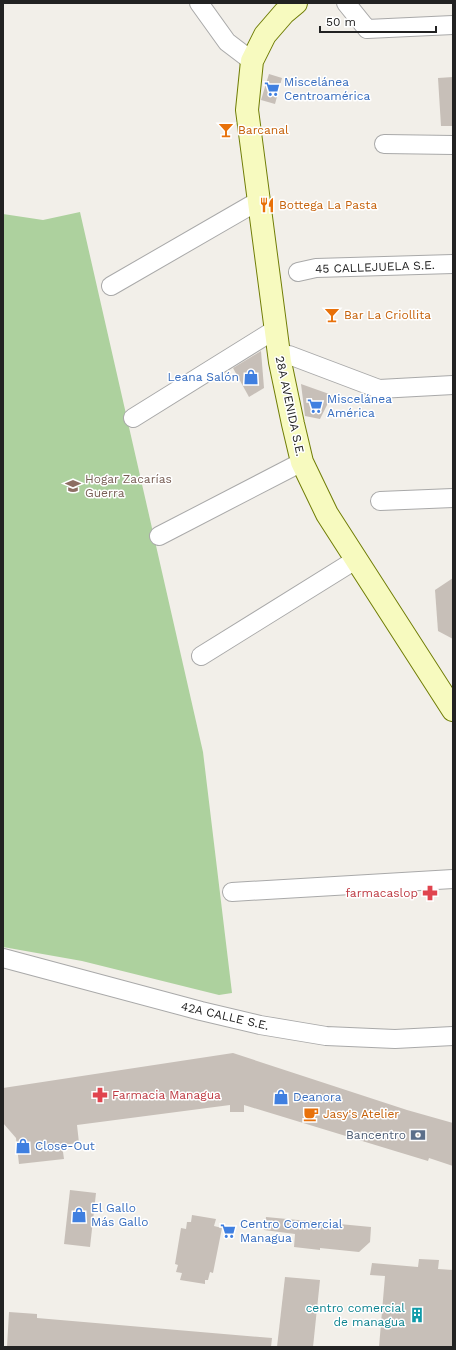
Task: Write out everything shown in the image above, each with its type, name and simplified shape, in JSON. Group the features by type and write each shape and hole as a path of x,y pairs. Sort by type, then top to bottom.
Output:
{"street":[{"path":"199,3 228,42 252,61 265,35 284,13 296,3"},
{"path":"346,3 367,29 453,25"},
{"name":"28A AVENIDA S.E.","path":"252,61 247,110 260,200 280,362 302,462 327,514 453,710"},
{"path":"384,144 453,145"},
{"path":"111,286 260,200"},
{"name":"45 CALLEJUELA S.E.","path":"298,272 316,268 453,264"},
{"path":"133,418 276,329"},
{"path":"289,355 380,389 453,386"},
{"path":"159,536 302,462"},
{"path":"380,501 453,498"},
{"path":"201,656 357,559"},
{"path":"232,892 453,879"},
{"name":"42A CALLE S.E.","path":"3,958 267,1026 326,1036 395,1039 453,1036"}],"green space":[{"name":"Hogar Zacarías Guerra","path":"80,212 203,752 232,993 219,995 82,961 3,947 3,214 43,220"}],"building":[{"name":"Miscelánea Centroamérica","path":"269,74 282,78 275,104 261,100"},
{"path":"453,77 453,126 441,126 438,78"},
{"name":"Leana Salón","path":"261,351 264,388 249,397 233,368"},
{"name":"Miscelánea América","path":"301,384 332,395 320,419 305,416"},
{"path":"453,578 453,639 438,631 435,590"},
{"path":"233,1053 407,1110 453,1123 453,1166 429,1158 428,1161 244,1105 244,1112 230,1112 230,1105 77,1125 79,1143 62,1145 64,1159 19,1164 16,1138 3,1123 3,1088"},
{"path":"70,1190 96,1193 90,1247 64,1244"},
{"path":"192,1215 216,1219 214,1226 222,1228 213,1273 210,1272 208,1280 205,1280 205,1284 180,1280 182,1273 176,1272 178,1265 175,1264 181,1228 186,1229 187,1222 191,1222"},
{"path":"266,1217 371,1227 370,1242 359,1252 294,1247 295,1234 264,1230"},
{"name":"centro comercial de managua","path":"419,1259 439,1260 438,1269 453,1270 453,1347 379,1347 385,1276 370,1275 372,1263 418,1267"},
{"path":"285,1277 320,1280 313,1347 277,1347"},
{"path":"9,1312 37,1314 37,1318 272,1338 271,1347 7,1347"}],"place":[{"name":"Miscelánea Centroamérica","path":"272,89"},
{"name":"Barcanal","path":"226,130"},
{"name":"Bottega La Pasta","path":"267,205"},
{"name":"Bar La Criollita","path":"332,315"},
{"name":"Leana Salón","path":"251,377"},
{"name":"Miscelánea América","path":"315,406"},
{"name":"Hogar Zacarías Guerra","path":"73,486"},
{"name":"farmacaslop","path":"430,893"},
{"name":"Farmacia Managua","path":"100,1095"},
{"name":"Deanora","path":"281,1097"},
{"name":"Jasy's Atelier","path":"311,1114"},
{"name":"Bancentro","path":"418,1135"},
{"name":"Close-Out","path":"23,1146"},
{"name":"El Gallo Más Gallo","path":"79,1215"},
{"name":"Centro Comercial Managua","path":"228,1231"},
{"name":"centro comercial de managua","path":"417,1315"}]}
